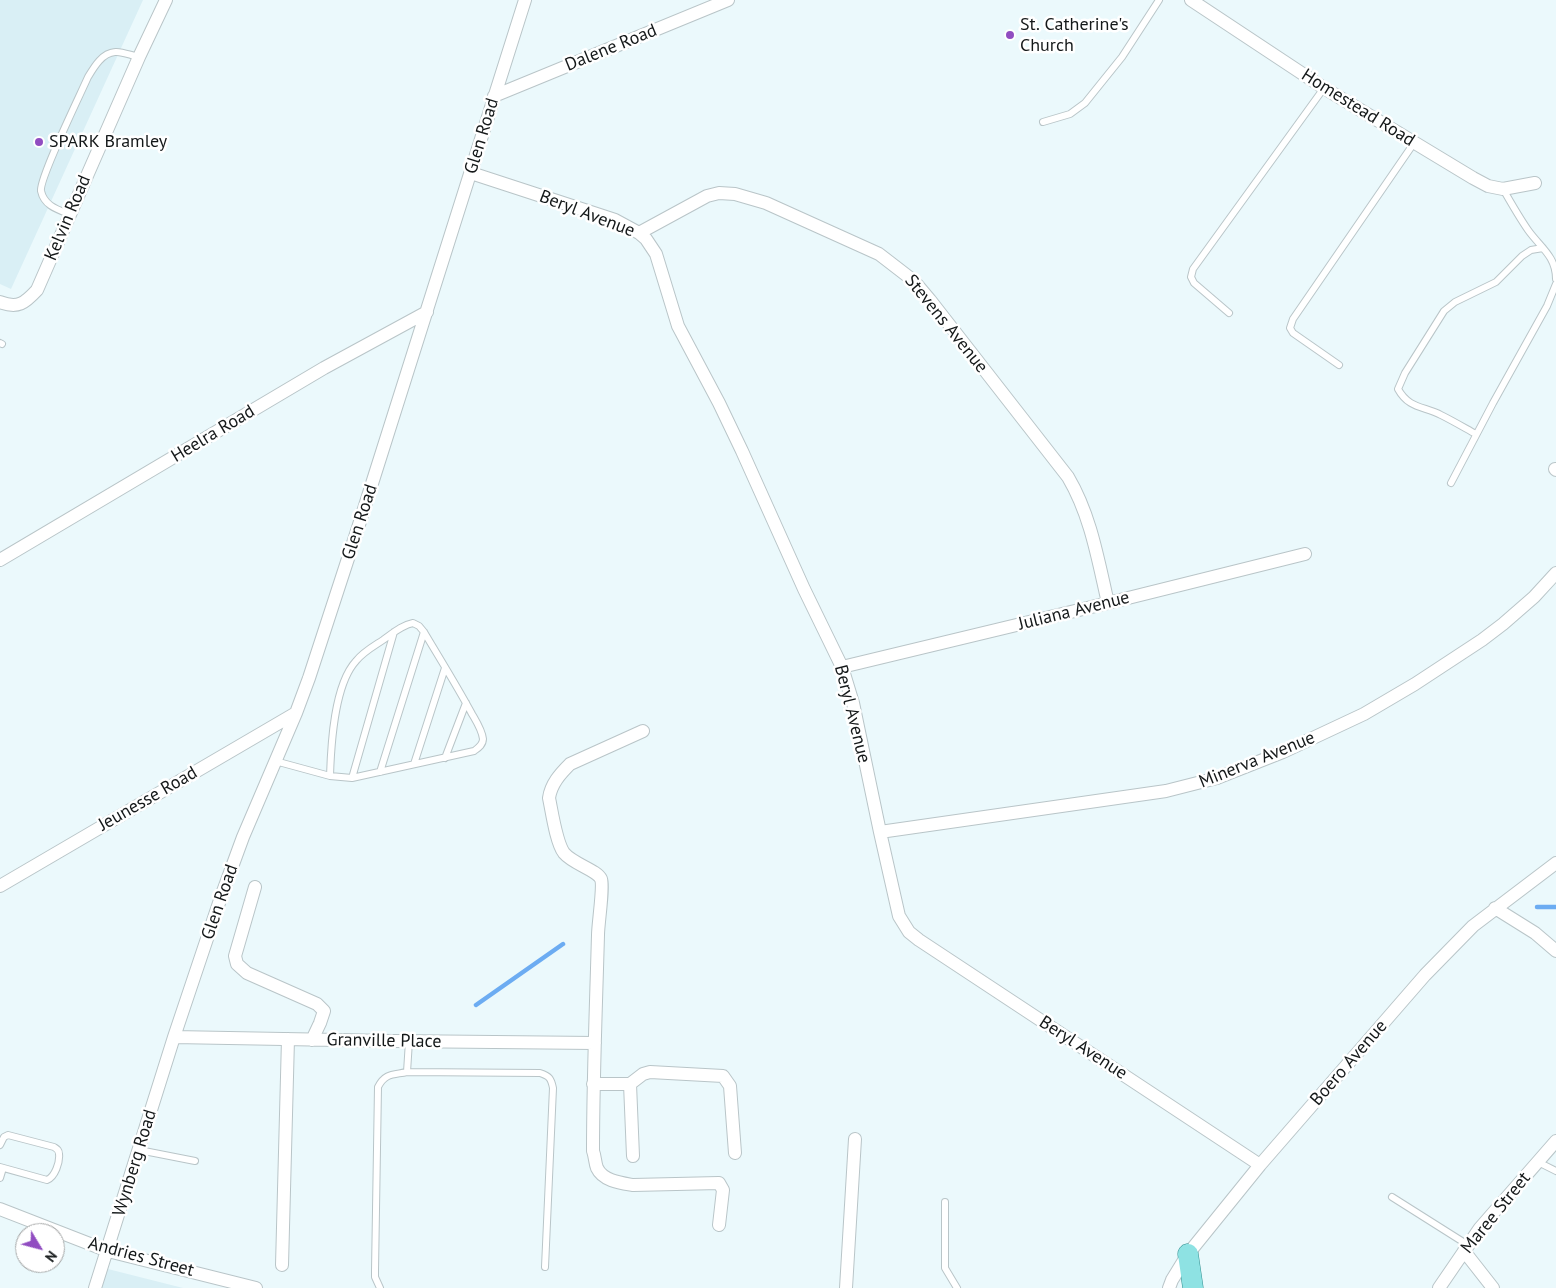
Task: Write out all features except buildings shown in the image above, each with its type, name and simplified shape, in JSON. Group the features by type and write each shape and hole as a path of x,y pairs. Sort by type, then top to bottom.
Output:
{"main road":[{"path":"1188,1254 1193,1288"}],"street":[{"name":"Kelvin Road","path":"0,302 12,305 19,304 25,302 37,290 69,214 166,0"},
{"name":"Glen Road","path":"174,1037 220,897 309,678 472,173 494,96 525,0"},
{"name":"Dalene Road","path":"494,96 728,0"},
{"name":"Homestead Road","path":"1191,0 1324,88 1414,143 1488,186 1503,190"},
{"name":"Beryl Avenue","path":"472,173 615,220 640,233 656,254 678,326 719,403 842,667 853,703 899,916 904,924 914,936 1260,1165"},
{"path":"1503,190 1535,183"},
{"name":"Stevens Avenue","path":"640,233 707,196 719,193 735,194 766,203 879,254 903,271 930,300 1068,477 1092,529 1108,603"},
{"name":"Heelra Road","path":"0,560 324,368 427,312"},
{"name":"Juliana Avenue","path":"842,667 1305,554"},
{"name":"Minerva Avenue","path":"880,832 1166,791 1217,778 1283,752 1364,714 1415,684 1503,624 1534,597 1556,573"},
{"name":"Jeunesse Road","path":"0,886 296,713"},
{"path":"643,731 570,764 562,772 550,792 549,798 560,845 564,853 577,864 595,872 600,877 602,886 599,915 594,1043 593,1151 598,1169 611,1180 633,1185 719,1184 723,1190 719,1225"},
{"name":"Boero Avenue","path":"1169,1288 1188,1254 1260,1165 1425,975 1460,938 1495,908 1556,863"},
{"path":"255,887 235,956 237,964 247,973 322,1007 324,1011 323,1017 312,1040"},
{"path":"1495,908 1535,933 1556,951"},
{"name":"Granville Place","path":"174,1037 594,1043"},
{"name":"Wynberg Road","path":"95,1288 174,1037"},
{"path":"282,1265 288,1039"},
{"path":"593,1084 630,1084 643,1074 650,1072 723,1076 730,1086 735,1152"},
{"path":"630,1084 633,1156"},
{"path":"846,1288 855,1139"},
{"name":"Maree Street","path":"1438,1288 1480,1228 1556,1141"},
{"name":"Andries Street","path":"0,1209 108,1251 256,1288"},
{"path":"1466,1248 1493,1288"}],"lane":[{"path":"1043,122 1070,114 1086,104 1122,56 1159,0"},
{"path":"69,214 53,208 44,199 41,188 51,158 88,77 95,66 105,56 115,52 139,57"},
{"path":"1228,313 1194,283 1191,277 1193,269 1324,88"},
{"path":"1339,365 1293,333 1290,328 1293,319 1414,143"},
{"path":"1503,190 1527,228 1554,265 1556,279"},
{"path":"1476,434 1439,413 1415,406 1402,396 1398,389 1405,373 1444,311 1455,302 1496,282 1530,250 1543,248"},
{"path":"1451,483 1547,306 1556,284"},
{"path":"275,761 330,776 352,778 474,751 483,742 480,730 446,668 419,626 413,623 407,624 394,632 364,653 349,670 344,681 334,720 330,776"},
{"path":"352,778 394,632"},
{"path":"380,772 424,632"},
{"path":"414,764 446,668"},
{"path":"444,758 466,703"},
{"path":"407,1072 409,1041"},
{"path":"380,1288 375,1277 378,1088 382,1079 387,1076 407,1072 540,1073 548,1075 552,1080 545,1267"},
{"path":"0,1145 4,1137 8,1135 54,1147 58,1150 59,1154 55,1174 47,1180 2,1167 0,1178"},
{"path":"139,1150 195,1161"},
{"path":"1538,1162 1556,1171"},
{"path":"1392,1197 1466,1248"},
{"path":"946,1202 945,1268 957,1288"}],"shaded area":[{"name":"SPARK Bramley","path":"0,0 143,0 11,289 0,284"},
{"path":"100,1267 183,1288 94,1288"}],"waterway":[{"path":"1537,907 1556,907"},
{"path":"476,1005 563,944"}],"place":[{"name":"St. Catherine's Church","path":"1010,35"},
{"name":"SPARK Bramley","path":"39,142"}]}
